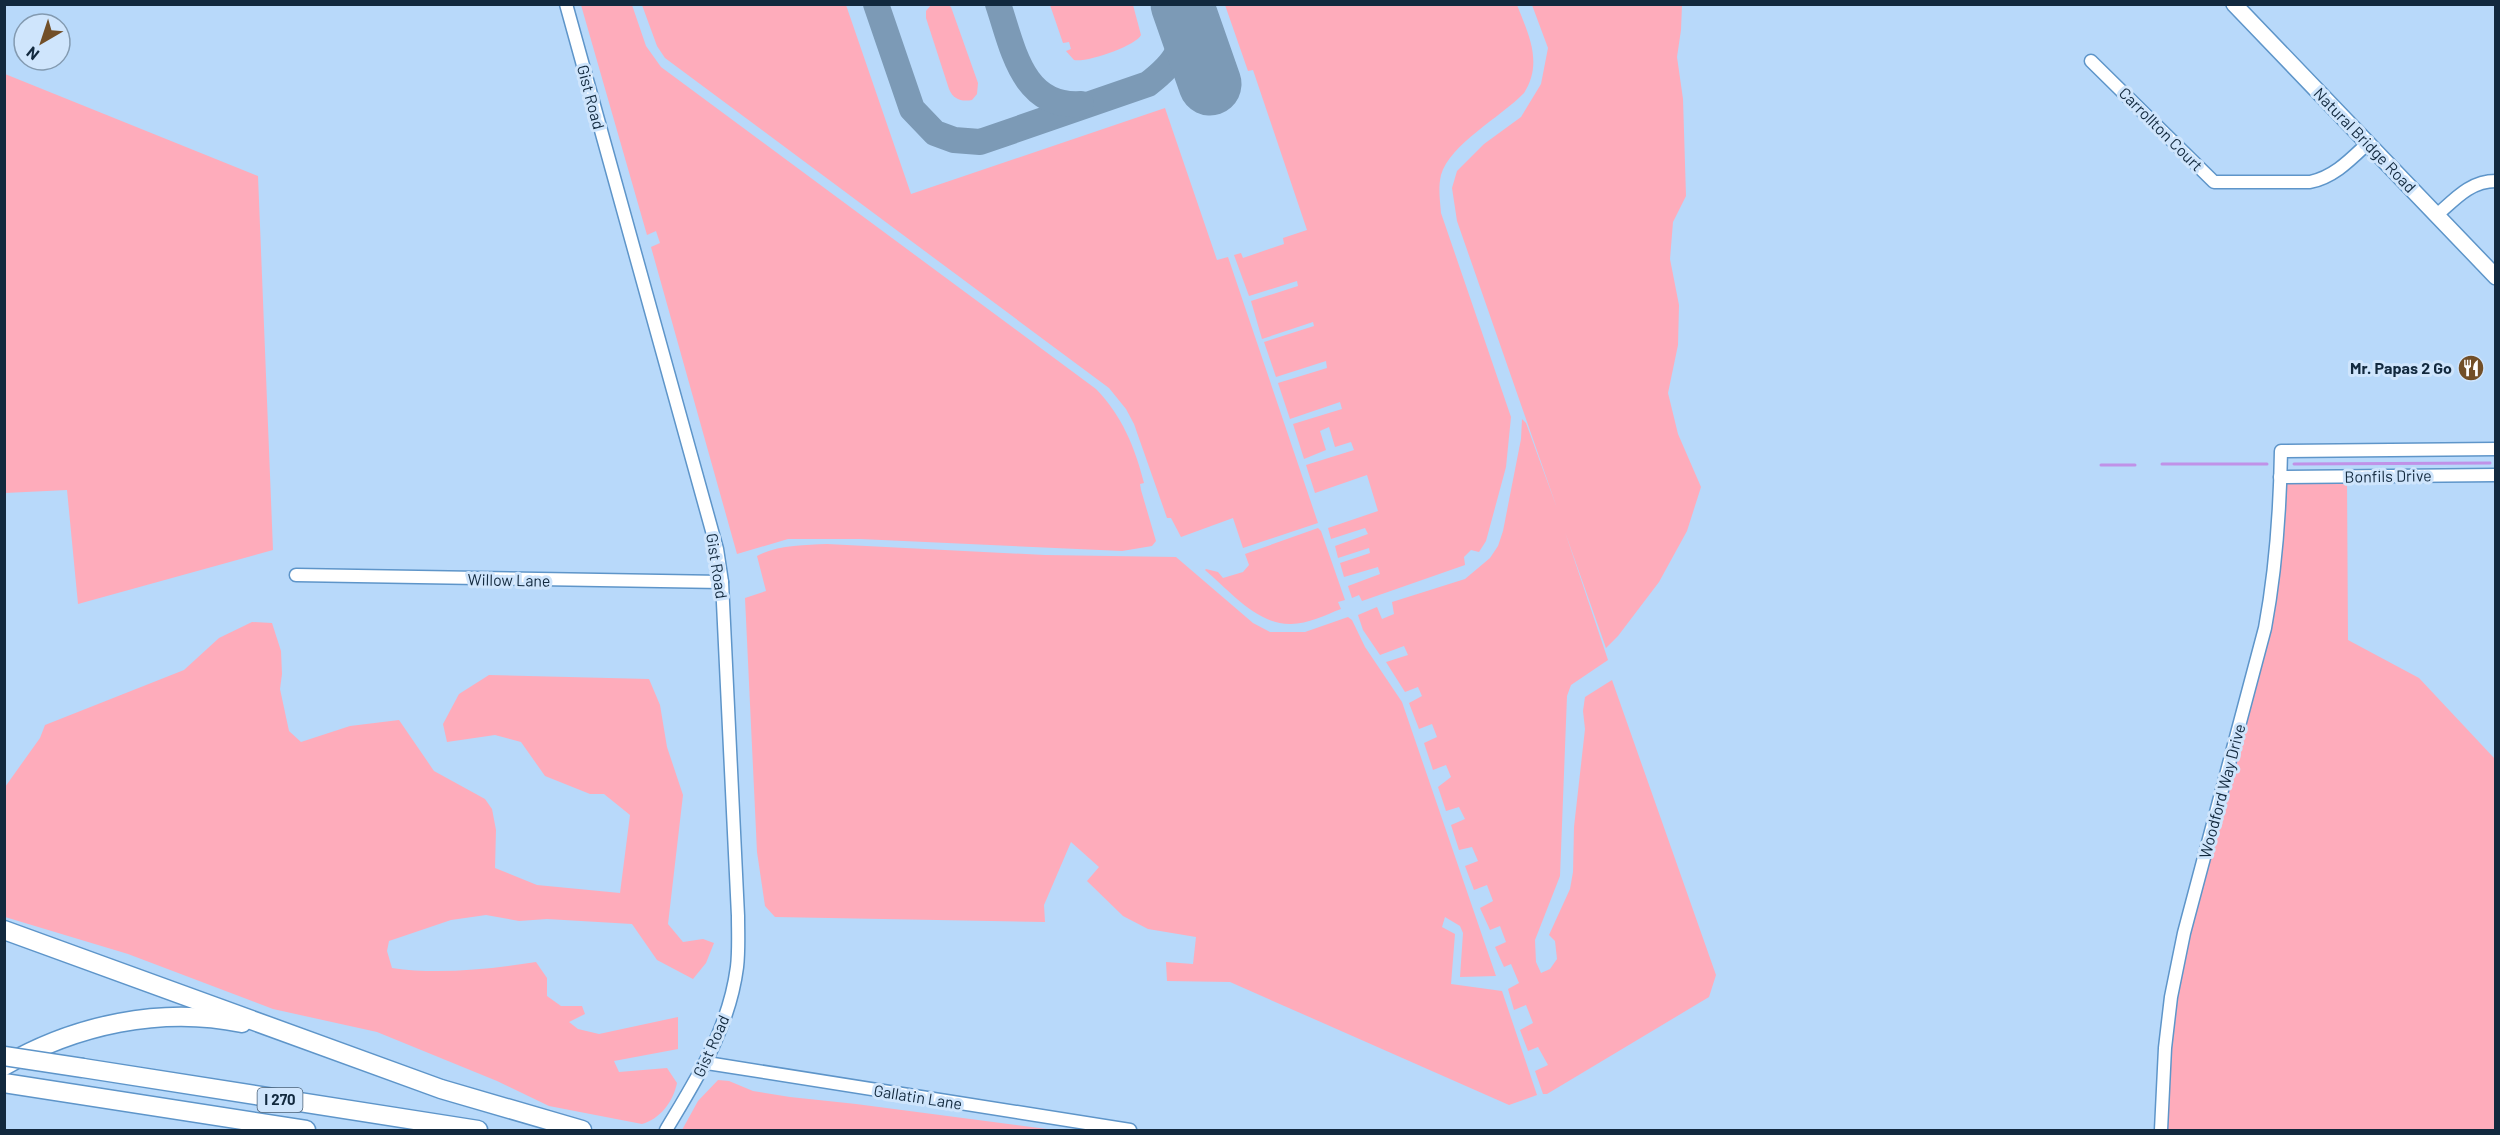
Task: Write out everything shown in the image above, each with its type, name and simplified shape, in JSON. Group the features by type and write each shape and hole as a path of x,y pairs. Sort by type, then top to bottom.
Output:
{"highway":[{"path":"4,930 474,1100 582,1131"},
{"path":"4,1066 73,1035 134,1021 210,1018 282,1032"},
{"name":"I 270","path":"4,1056 478,1131"},
{"name":"I 270","path":"4,1083 306,1131"}],"main road":[{"name":"Natural Bridge Road","path":"2234,4 2496,277"}],"street":[{"name":"Gist Road","path":"566,4 717,549 722,582 738,916 737,965 732,997 707,1063 666,1131"},
{"name":"Carrollton Court","path":"2091,61 2214,182 2321,180 2346,164 2368,143"},
{"path":"2437,215 2468,187 2485,181 2496,181"},
{"name":"Bonfils Drive","path":"2281,451 2496,449"},
{"name":"Woodford Way Drive","path":"2161,1131 2165,1048 2171,997 2194,890 2219,806 2265,628 2275,578 2281,451"},
{"name":"Bonfils Drive","path":"2280,477 2496,475"},
{"name":"Willow Lane","path":"296,575 722,582"},
{"name":"Gallatin Lane","path":"707,1063 1130,1131"}],"shaded area":[{"path":"581,5 632,5 646,46 661,67 1096,389 1120,421 1136,457 1144,483 1140,484 1141,490 1156,541 1152,546 1122,551 860,539 788,539 737,554 651,247 660,243 656,231 647,235"},
{"path":"642,5 846,5 911,194 1165,108 1217,260 1228,257 1318,523 1243,548 1233,518 1181,537 1171,518 1167,518 1134,424 1126,409 1109,388 665,58 657,46"},
{"path":"931,5 951,7 978,83 977,94 972,100 958,99 949,89 926,18 926,11"},
{"path":"1050,5 1133,5 1141,35 1130,44 1110,53 1089,59 1074,60 1066,51 1071,49 1069,42 1063,43"},
{"path":"1225,5 1517,5 1532,49 1533,71 1524,93 1455,152 1441,175 1440,185 1441,213 1511,417 1506,467 1486,541 1479,552 1471,550 1464,557 1465,565 1362,601 1359,595 1352,598 1348,586 1380,574 1378,567 1344,577 1340,563 1370,553 1369,548 1338,558 1335,546 1368,534 1365,528 1331,539 1328,528 1378,511 1367,475 1315,493 1306,465 1354,450 1351,442 1335,447 1329,427 1320,431 1326,450 1304,459 1293,424 1342,409 1340,402 1290,419 1278,383 1327,368 1326,361 1276,377 1264,342 1314,326 1313,322 1262,339 1251,301 1298,286 1297,281 1249,296 1234,255 1241,253 1243,258 1284,244 1283,238 1307,230 1253,70 1248,71"},
{"path":"1532,5 1682,5 1677,57 1683,99 1686,196 1673,222 1670,259 1679,305 1678,345 1668,393 1678,434 1701,487 1687,531 1659,582 1618,636 1606,648 1565,532 1608,660 1571,685 1567,696 1560,876 1535,940 1536,962 1541,973 1550,969 1557,959 1555,941 1549,935 1570,889 1573,872 1574,827 1585,729 1583,711 1585,697 1612,680 1716,975 1709,997 1547,1094 1543,1094 1535,1071 1548,1065 1538,1047 1528,1051 1520,1030 1533,1023 1526,1005 1514,1010 1508,989 1519,983 1511,964 1504,967 1495,947 1506,942 1500,926 1490,930 1480,908 1493,901 1487,885 1474,890 1465,866 1478,861 1472,847 1459,850 1451,825 1465,819 1459,807 1446,811 1438,787 1451,777 1446,765 1433,770 1424,743 1437,737 1432,724 1419,729 1409,703 1422,696 1418,687 1405,692 1386,662 1408,655 1404,646 1380,655 1363,630 1358,615 1377,607 1382,619 1394,614 1392,602 1465,579 1490,558 1498,546 1503,531 1521,439 1522,419 1526,423 1557,508 1457,221 1452,188 1457,171 1484,144 1521,117 1541,84 1548,48"},
{"path":"5,74 258,176 273,550 78,604 67,490 5,493"},
{"path":"2280,477 2347,477 2348,640 2419,678 2495,759 2495,1130 2161,1130 2171,997 2265,628"},
{"path":"1318,528 1345,600 1338,602 1341,609 1316,619 1291,624 1267,619 1244,605 1205,570 1218,572 1223,578 1243,572 1249,565 1245,554"},
{"path":"827,544 1045,555 1176,557 1253,623 1270,632 1305,632 1348,617 1352,620 1365,647 1402,702 1496,976 1460,977 1463,933 1460,926 1445,917 1442,927 1455,934 1451,984 1502,991 1537,1095 1509,1105 1230,982 1167,981 1166,962 1193,964 1196,937 1148,929 1123,916 1087,881 1099,867 1071,842 1044,905 1045,922 775,917 765,906 757,852 745,598 766,591 757,556 782,548"},
{"path":"252,622 272,623 281,651 280,689 289,731 301,742 350,726 399,720 434,771 485,799 492,809 496,830 495,868 537,885 620,893 630,815 604,794 590,794 545,776 521,742 495,735 447,742 443,724 459,694 489,675 649,679 660,705 667,747 683,795 668,924 683,942 703,939 714,943 706,963 693,979 657,960 632,924 547,919 519,921 486,915 451,920 389,941 387,951 392,968 410,970 464,970 536,962 547,978 547,996 561,1006 582,1006 585,1014 569,1022 578,1029 599,1034 678,1017 678,1049 614,1061 619,1072 667,1068 677,1083 669,1103 660,1114 642,1124 549,1106 497,1081 377,1032 273,1009 128,954 5,917 5,787 40,738 45,725 184,670 219,638"},
{"path":"718,1080 729,1081 753,1091 790,1097 1055,1130 682,1130 698,1101"}],"waterway":[{"path":"2294,464 2490,463"},
{"path":"2162,464 2267,464"},
{"path":"2101,465 2135,465"}],"taxiway":[{"path":"876,4 912,109 935,133 954,140 980,142 1148,84 1167,68 1177,53 1182,35 1184,11"},
{"path":"998,4 1015,56 1033,86 1045,96 1061,103 1081,104"}],"runway":[{"path":"1182,4 1210,84"}],"place":[{"name":"Mr. Papas 2 Go","path":"2471,368"}]}
